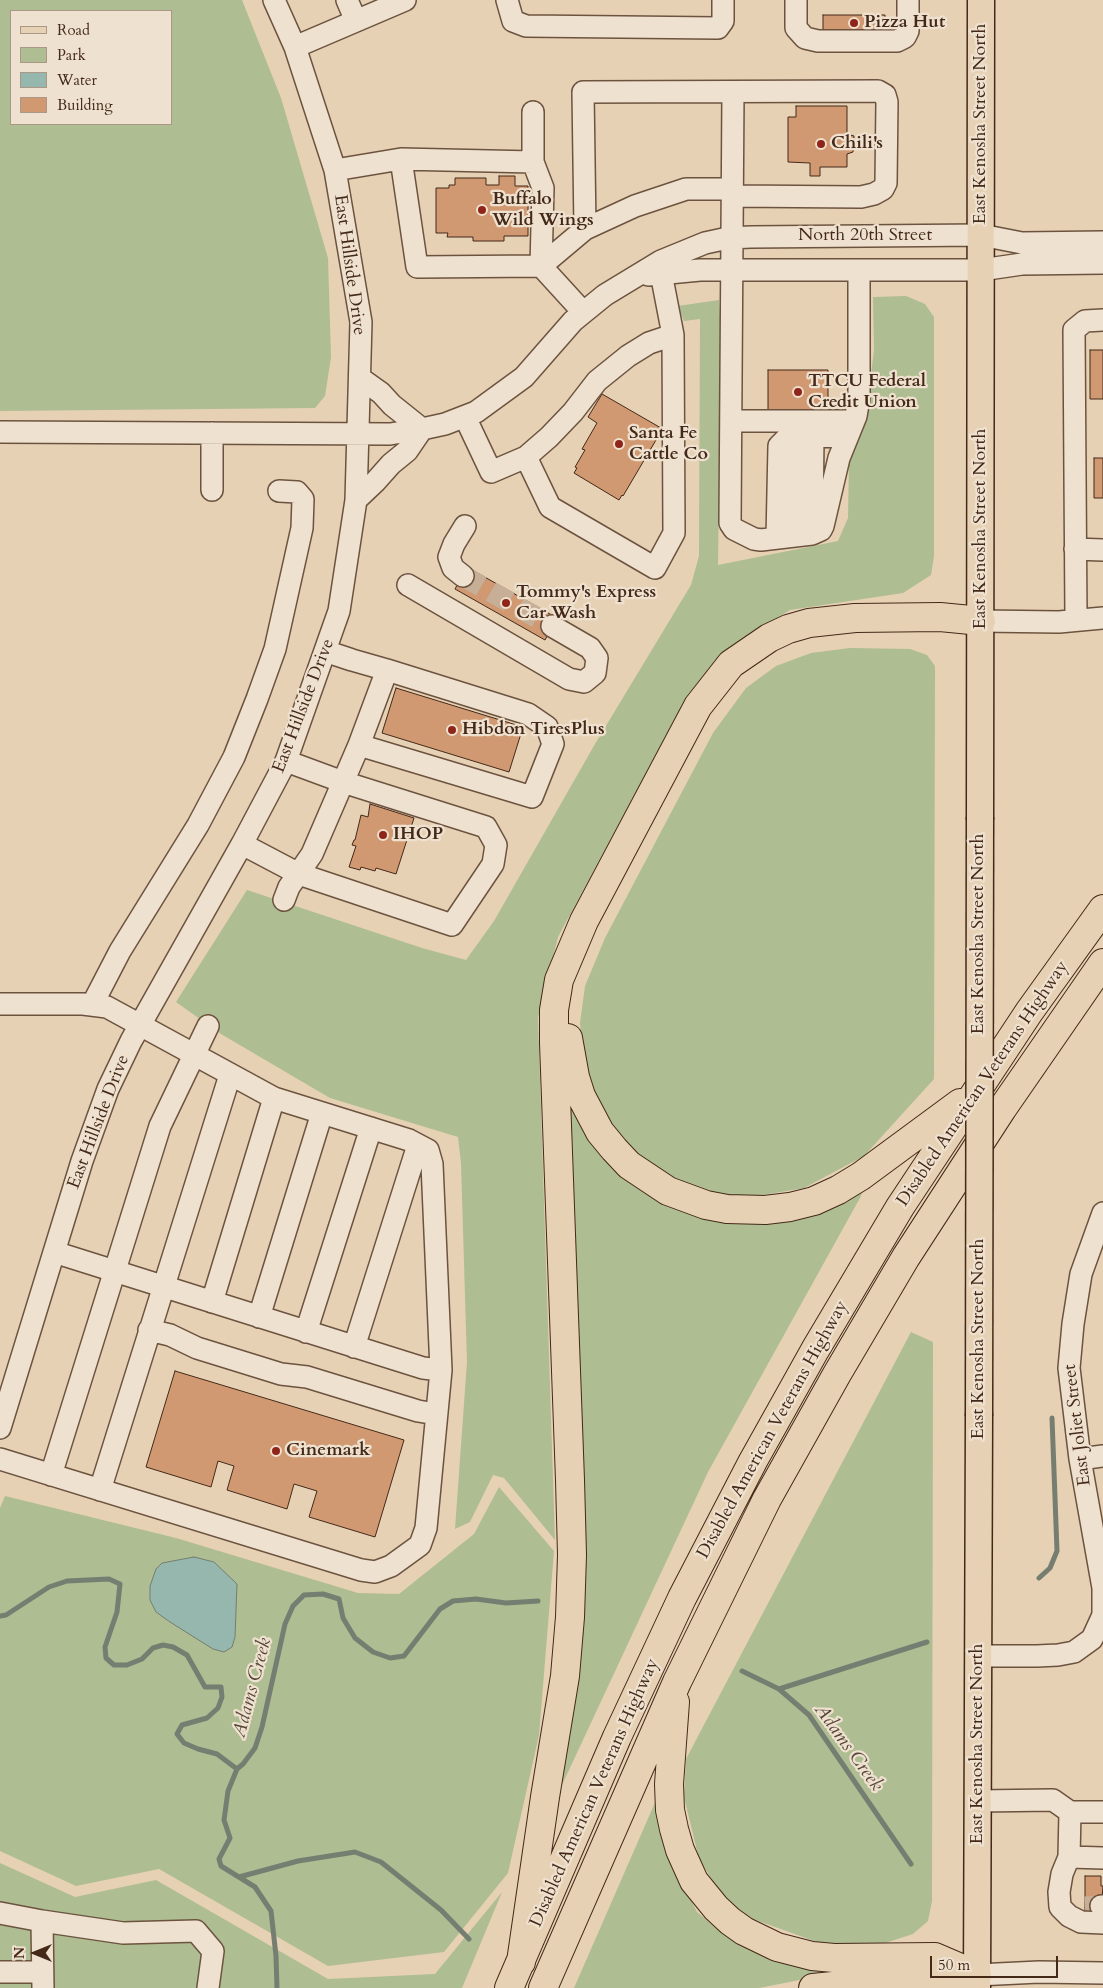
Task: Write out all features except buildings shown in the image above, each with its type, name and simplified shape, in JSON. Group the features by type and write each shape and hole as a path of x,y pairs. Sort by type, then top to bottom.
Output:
{"highway":[{"path":"520,1962 565,1676 570,1616 572,1555 570,1480 554,1043 554,1010 559,980 584,920 698,706 731,664 769,638 788,629 810,623 864,618 940,617 981,621"},
{"path":"974,1093 861,1176 838,1190 814,1201 790,1207 765,1210 727,1209 706,1206 674,1194 648,1179 629,1165 600,1132 590,1115 574,1077 569,1055 567,1018 571,988 588,939 706,722 720,698 743,671 788,644 809,636 855,630 940,632 981,621"},
{"name":"Disabled American Veterans Highway","path":"509,1988 616,1737 682,1598 749,1469 815,1350 900,1207 974,1093 1103,909"},
{"name":"Disabled American Veterans Highway","path":"543,1988 677,1682 767,1499 901,1265 1002,1109 1103,963"},
{"path":"677,1682 668,1784 670,1810 686,1866 694,1881 716,1908 730,1921 744,1930 777,1947 793,1952 834,1958 935,1957 977,1981"},
{"path":"813,1988 864,1983 977,1981"}],"main road":[{"name":"East Kenosha Street North","path":"977,1981 981,0"}],"street":[{"name":"East Hillside Drive","path":"0,1428 82,1161 108,1089 140,1024 242,844 286,761 339,611 356,500 361,322 335,170 295,47 274,0"},
{"path":"347,0 356,21"},
{"path":"295,47 405,0"},
{"path":"507,0 513,21 526,26 718,28 723,21 723,0"},
{"path":"796,0 796,28 805,38 818,41 897,41 905,37 908,30 908,0"},
{"path":"401,159 417,267 541,266 585,229 635,206 686,189 861,197 874,194 883,189 886,183 887,102 885,95 878,91 583,92 585,229"},
{"path":"733,92 731,526 738,532 754,539 799,535"},
{"path":"533,112 533,162 543,188 541,266 583,312"},
{"path":"335,170 401,159 533,162"},
{"name":"North 20th Street","path":"0,432 390,434 422,429 445,424 476,412 524,376 544,352 583,312 605,295 661,262 706,244 732,238 981,235 1022,243 1103,242"},
{"name":"North 20th Street","path":"635,276 700,270 981,270 1022,264 1103,263"},
{"path":"799,535 839,458 859,399 860,270"},
{"path":"526,457 550,507 655,568 674,533 673,336 661,274"},
{"path":"1076,619 1074,330 1085,320 1103,320"},
{"path":"464,417 491,472 526,457 567,418 597,381 628,356 649,343 673,336"},
{"path":"356,500 391,464 407,451 422,429 392,405 381,393 360,378"},
{"path":"731,421 850,428"},
{"path":"799,535 778,450 804,437 850,428"},
{"path":"212,433 212,490"},
{"path":"799,535 804,437"},
{"path":"92,1005 120,950 198,825 234,758 257,699 275,648 296,558 303,518 303,499 298,492 279,491"},
{"path":"462,576 453,568 450,557 454,544 464,526"},
{"path":"1075,549 1103,550"},
{"path":"408,585 568,678 584,682 595,674 597,658 590,648 552,626"},
{"path":"981,621 1059,622 1103,618"},
{"path":"325,651 528,714 547,728 553,744 532,797 359,745"},
{"path":"284,900 289,887 312,854 359,745 387,670"},
{"path":"242,844 299,874 452,925 493,864 496,845 486,827 343,782 286,761"},
{"path":"0,1004 92,1005 107,1007 274,1098 409,1140 428,1150 432,1164 441,1370 426,1528 420,1545 391,1566 375,1572 361,1570 0,1459"},
{"path":"51,1475 160,1126 208,1026"},
{"path":"100,1490 230,1075"},
{"path":"212,1302 274,1098"},
{"path":"259,1317 322,1113"},
{"path":"306,1332 371,1128"},
{"path":"354,1347 418,1145"},
{"name":"East Joliet Street","path":"978,1656 1058,1655 1074,1652 1092,1639 1103,1615 1103,1588 1080,1459 1069,1368 1080,1274 1103,1213"},
{"path":"54,1252 354,1347 423,1368 441,1370"},
{"path":"150,1330 170,1335 197,1348 281,1374 307,1377 418,1411 436,1414"},
{"path":"1080,1459 1103,1456"},
{"path":"978,1801 1053,1800 1070,1812 1103,1812"},
{"path":"1070,1812 1069,1857 1062,1874 1059,1892 1060,1906 1092,1912"},
{"path":"1069,1857 1103,1858"},
{"path":"0,1913 123,1933 196,1931 212,1951 208,1988"},
{"path":"0,1972 42,1980 42,1921"},
{"path":"977,1981 1071,1980 1103,1973"}],"green space":[{"path":"0,0 242,0 281,98 328,258 331,357 325,396 315,408 0,411"},
{"path":"906,296 925,304 934,317 934,556 931,575 903,593 790,610 729,648 688,694 558,937 538,1018 555,1540 504,1478 493,1475 470,1522 455,1529 467,1362 461,1163 458,1137 330,1098 221,1034 176,1002 247,890 422,948 466,960 494,921 595,744 691,585 699,556 700,319 684,321 678,306 719,300 721,330 718,565 838,541 848,518 849,463 865,424 874,350 873,297"},
{"path":"850,648 910,649 927,655 935,666 934,1079 864,1156 804,1188 739,1199 680,1183 645,1165 611,1124 585,1076 580,1023 585,986 605,938 713,733 746,688 776,666 811,653"},
{"path":"570,1098 702,1217 863,1187 861,1196 708,1472 555,1800"},
{"path":"911,1332 933,1342 932,1901 928,1921 913,1934 876,1946 817,1942 750,1918 725,1900 699,1859 684,1797 686,1759"},
{"path":"499,1487 554,1551 539,1735 508,1873 444,1952 328,1966 159,1869 76,1886 0,1851 0,1508 5,1496 176,1538 358,1593 399,1594 474,1534"},
{"path":"657,1798 666,1852 697,1912 727,1937 771,1961 819,1971 820,1976 759,1988 574,1988"},
{"path":"0,1863 75,1897 156,1880 328,1979 435,1974 502,1892 462,1988 0,1988"}],"water":[{"path":"194,1557 214,1562 237,1584 235,1637 232,1647 224,1652 213,1649 170,1622 156,1612 150,1600 150,1586 156,1569 162,1563"}],"waterway":[{"path":"1039,1578 1050,1568 1057,1551 1052,1418"},
{"name":"Adams Creek","path":"0,1616 6,1615 49,1587 67,1581 109,1579 120,1584 117,1612 105,1647 106,1658 114,1665 127,1665 142,1659 153,1648 163,1645 173,1647 187,1655 205,1687 221,1687 222,1697 218,1708 207,1718 182,1725 177,1734 184,1743 217,1754 237,1769 255,1748 262,1727 285,1624 293,1606 304,1595 323,1594 339,1599 343,1618 355,1638 373,1652 390,1658 404,1656 440,1609 453,1601 476,1599 506,1603 538,1601"},
{"path":"779,1689 927,1642"},
{"name":"Adams Creek","path":"742,1671 779,1689 809,1715 911,1864"},
{"path":"237,1769 228,1791 224,1820 230,1838 219,1859 221,1866 255,1887 271,1911 277,1988"},
{"path":"239,1877 298,1861 355,1852 381,1862 441,1910 469,1939"}],"tunnel":[{"path":"463,576 552,626"},
{"path":"1085,1907 1101,1906"}],"place":[{"name":"Pizza Hut","path":"854,23"},
{"name":"Chili's","path":"821,144"},
{"name":"Buffalo Wild Wings","path":"482,210"},
{"name":"TTCU Federal Credit Union","path":"798,392"},
{"name":"Santa Fe Cattle Co","path":"619,444"},
{"name":"Tommy's Express Car Wash","path":"506,603"},
{"name":"Hibdon TiresPlus","path":"452,730"},
{"name":"IHOP","path":"383,835"},
{"name":"Cinemark","path":"276,1451"}]}
